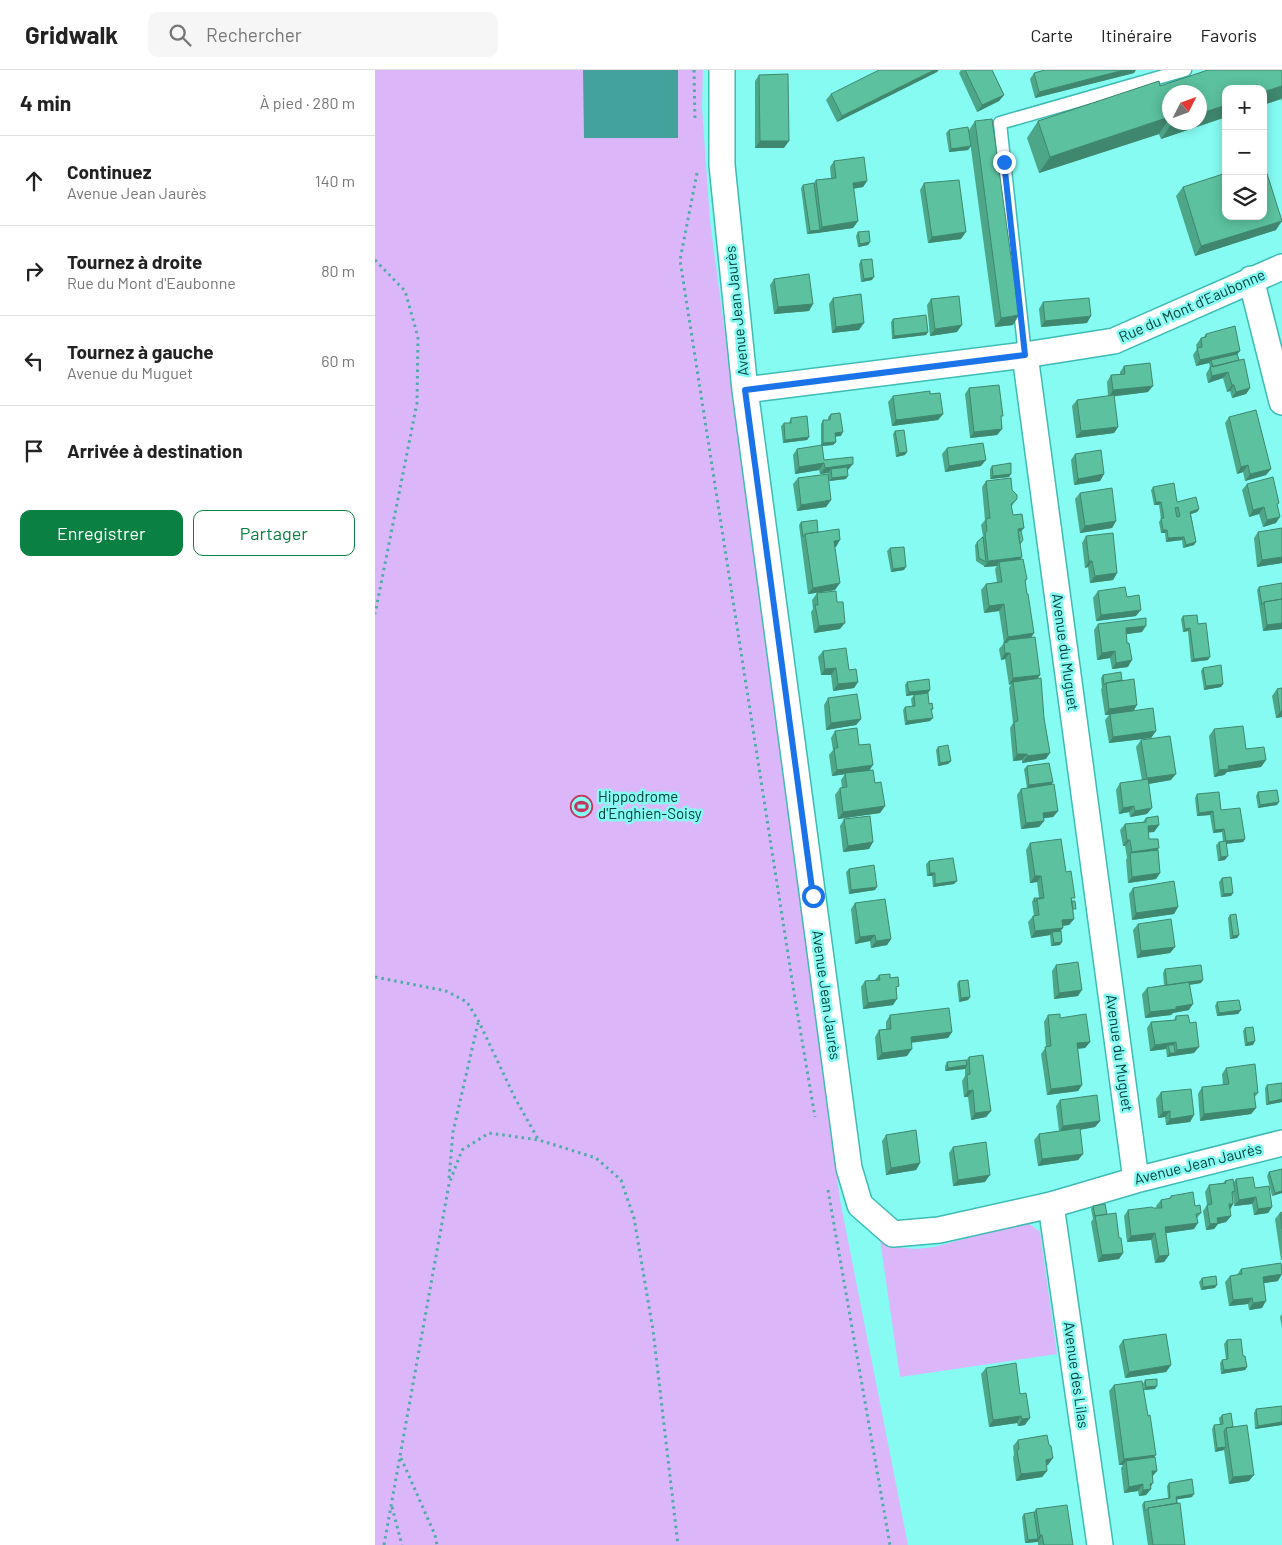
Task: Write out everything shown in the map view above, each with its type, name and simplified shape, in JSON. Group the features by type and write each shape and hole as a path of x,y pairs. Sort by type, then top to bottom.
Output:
{"street":[{"name":"Avenue Jean Jaurès","path":"722,70 722,165 745,390 849,1168 860,1205 893,1234 939,1230 1051,1205 1135,1180 1282,1143"},
{"name":"Rue du Mont d'Eaubonne","path":"745,390 1025,355 1114,341 1251,279 1282,267"},
{"path":"1251,279 1282,402"},
{"name":"Avenue du Muguet","path":"1025,355 1135,1180"},
{"name":"Avenue des Lilas","path":"1051,1205 1100,1545"}],"lane":[{"name":"Avenue du Muguet","path":"1025,355 1000,123 1185,70"}],"path":[{"path":"694,70 695,127"},
{"path":"696,165 697,175 681,260 795,999 817,1126"},
{"path":"375,260 405,291 418,337 417,403 375,614"},
{"path":"375,977 446,991 467,1002 479,1022 515,1098 539,1140"},
{"path":"384,1545 449,1184 453,1132 479,1022"},
{"path":"449,1184 463,1150 489,1133 539,1140 596,1158 621,1180 634,1218 653,1330 678,1545"},
{"path":"827,1184 890,1545"},
{"path":"400,1457 435,1535 437,1545"},
{"path":"391,1506 402,1545"}],"shaded area":[{"name":"Hippodrome d'Enghien-Soisy","path":"375,70 703,70 702,108 710,221 840,1200 908,1545 375,1545"},
{"path":"1027,1222 1040,1232 1057,1354 900,1377 880,1240 898,1247 915,1249 934,1247"}],"water":[{"path":"583,70 678,70 678,138 584,138"}],"building":[{"path":"879,70 934,70 842,116 831,94"},
{"path":"965,70 992,70 1004,95 982,105"},
{"path":"1045,70 1124,70 1039,92 1034,73"},
{"path":"1208,70 1282,70 1282,86 1267,91 1267,85 1222,85 1222,106 1207,111 1207,85 1163,85"},
{"path":"788,74 789,141 760,141 759,75"},
{"path":"1159,81 1160,86 1162,85 1162,119 1050,157 1038,121"},
{"path":"992,119 1019,315 1001,318 975,121"},
{"path":"968,127 971,146 951,149 949,130"},
{"path":"864,157 867,181 853,183 858,221 822,227 816,180 836,178 834,161"},
{"path":"1222,174 1222,220 1267,220 1267,174 1282,221 1201,246 1183,187"},
{"path":"959,180 966,232 932,237 924,183"},
{"path":"814,183 820,230 810,231 803,185"},
{"path":"869,231 870,242 860,244 858,232"},
{"path":"872,259 874,277 864,279 861,260"},
{"path":"809,274 813,304 778,307 774,279"},
{"path":"861,294 864,323 836,327 833,298"},
{"path":"959,296 962,325 935,329 931,299"},
{"path":"1089,298 1091,316 1045,321 1043,302"},
{"path":"926,315 928,332 894,336 893,319"},
{"path":"1235,326 1240,351 1200,360 1197,348 1202,347 1201,338 1206,337 1206,334"},
{"path":"1237,354 1239,360 1213,367 1211,360"},
{"path":"1244,359 1250,388 1236,392 1228,372 1212,376 1210,367"},
{"path":"1150,363 1153,386 1113,390 1111,375 1125,374 1124,366"},
{"path":"999,385 1003,416 1001,416 1002,429 974,432 969,388"},
{"path":"930,391 930,394 940,393 943,414 896,420 893,396"},
{"path":"1114,395 1118,427 1081,431 1077,400"},
{"path":"1256,410 1271,469 1250,474 1248,465 1241,467 1229,417"},
{"path":"840,413 843,432 835,433 836,442 823,443 823,420 830,420 831,414"},
{"path":"807,416 809,437 785,440 784,423 791,423 791,418"},
{"path":"904,430 907,452 899,453 895,431"},
{"path":"983,443 986,460 949,466 947,448"},
{"path":"822,445 824,460 853,457 853,464 825,468 824,463 799,467 797,449"},
{"path":"1101,450 1104,474 1078,479 1075,454"},
{"path":"1011,463 1011,474 993,476 992,466"},
{"path":"847,467 848,476 832,478 831,469"},
{"path":"828,474 831,500 801,505 798,478"},
{"path":"1273,477 1280,517 1267,520 1264,507 1253,510 1247,484"},
{"path":"1011,478 1012,490 1017,495 1017,499 1011,504 1013,515 1022,514 1024,528 1018,529 1022,557 988,561 985,533 987,531 986,519 990,518 986,481"},
{"path":"1174,483 1177,502 1196,497 1199,509 1190,512 1196,542 1186,545 1184,537 1168,538 1167,530 1163,530 1161,518 1164,518 1161,502 1156,502 1153,487","holes":["1178,507 1180,516 1177,517 1175,508"]},
{"path":"1112,488 1116,521 1085,526 1080,493"},
{"path":"817,520 818,532 805,534 803,537 801,522"},
{"path":"1282,528 1282,557 1262,560 1258,532"},
{"path":"839,529 840,540 834,541 840,583 813,588 805,534"},
{"path":"1018,531 1021,531 1023,540 1020,544"},
{"path":"1113,533 1117,573 1095,576 1092,561 1089,561 1086,536"},
{"path":"983,537 986,562 979,558 977,542"},
{"path":"904,547 906,567 893,569 890,548"},
{"path":"1023,559 1034,633 1008,637 1004,604 989,606 986,584 1002,582 999,562"},
{"path":"1282,583 1282,599 1264,602 1262,605 1259,587"},
{"path":"1125,587 1127,597 1139,595 1141,610 1101,615 1098,591"},
{"path":"836,591 837,602 843,602 845,623 819,626 815,605 818,605 817,593"},
{"path":"1282,599 1282,623 1267,625 1264,602"},
{"path":"1197,615 1198,624 1206,623 1210,657 1194,659 1190,628 1185,629 1183,616"},
{"path":"1146,618 1146,626 1126,628 1127,643 1129,643 1132,660 1116,663 1115,651 1102,653 1098,624"},
{"path":"1035,637 1040,675 1013,678 1010,653 1005,653 1004,643 1008,642 1008,640"},
{"path":"846,648 849,670 856,669 858,682 838,684 836,668 825,669 823,651"},
{"path":"1221,665 1223,684 1206,686 1203,668"},
{"path":"1121,672 1122,680 1104,685 1103,675"},
{"path":"1041,678 1044,718 1050,753 1027,756 1027,754 1017,754 1014,722 1018,721 1013,682"},
{"path":"929,679 930,690 909,692 907,682"},
{"path":"1134,679 1137,705 1109,709 1106,683"},
{"path":"1282,688 1282,711 1280,712 1277,689"},
{"path":"928,693 929,704 932,703 933,718 907,721 905,707 915,706 914,695"},
{"path":"857,694 861,719 831,723 828,698"},
{"path":"1153,708 1156,731 1113,737 1110,714"},
{"path":"1243,726 1246,749 1264,747 1266,760 1228,766 1229,769 1219,770 1214,729"},
{"path":"857,728 859,745 870,744 873,765 837,770 834,748 838,748 835,731"},
{"path":"1170,736 1176,774 1147,778 1141,740"},
{"path":"948,745 951,761 940,763 938,747"},
{"path":"1049,763 1053,782 1029,785 1027,766"},
{"path":"873,770 875,783 881,782 885,806 843,812 840,788 847,787 845,773"},
{"path":"1148,779 1152,808 1135,811 1134,806 1123,808 1120,783"},
{"path":"1054,784 1058,811 1043,813 1044,821 1026,823 1021,789"},
{"path":"1277,790 1279,802 1260,805 1258,792"},
{"path":"1219,792 1221,810 1240,808 1245,839 1226,841 1224,829 1215,830 1213,811 1199,813 1197,794"},
{"path":"870,816 873,842 848,846 844,819"},
{"path":"1158,816 1159,825 1148,826 1149,839 1158,839 1159,848 1132,852 1130,840 1127,840 1125,824 1146,822 1146,818"},
{"path":"1061,839 1066,872 1071,871 1075,898 1071,898 1074,919 1062,920 1063,928 1035,931 1033,916 1039,915 1037,899 1044,898 1041,876 1035,876 1030,843"},
{"path":"1226,841 1228,856 1221,857 1219,842"},
{"path":"1158,850 1160,873 1132,877 1130,853"},
{"path":"953,858 957,881 935,884 935,873 930,873 929,861"},
{"path":"874,865 877,887 851,890 849,869"},
{"path":"1231,877 1233,893 1224,894 1222,878"},
{"path":"1174,881 1178,907 1136,913 1133,888"},
{"path":"885,899 891,939 876,941 875,935 860,937 855,903"},
{"path":"1072,901 1075,901 1076,909 1073,909"},
{"path":"1236,914 1239,935 1233,936 1230,915"},
{"path":"1171,919 1175,947 1141,951 1138,924"},
{"path":"1061,931 1062,942 1054,943 1052,932"},
{"path":"1078,962 1082,990 1059,993 1056,965"},
{"path":"1201,965 1203,980 1167,985 1165,969"},
{"path":"890,974 890,978 898,977 899,986 896,987 897,999 868,1003 865,981 880,980 879,975"},
{"path":"968,980 970,997 961,998 959,981"},
{"path":"1189,982 1193,1004 1176,1007 1176,1009 1150,1012 1147,988"},
{"path":"1239,1000 1241,1010 1219,1013 1217,1002"},
{"path":"949,1008 952,1032 911,1037 912,1049 882,1053 879,1030 891,1029 890,1015"},
{"path":"1060,1014 1060,1018 1086,1014 1090,1042 1077,1043 1082,1085 1051,1089 1045,1047 1051,1046 1048,1015"},
{"path":"1188,1015 1190,1023 1196,1022 1199,1047 1177,1050 1176,1042 1155,1045 1151,1022 1176,1020 1176,1016"},
{"path":"1253,1027 1255,1041 1247,1043 1245,1028"},
{"path":"1168,1045 1174,1045 1175,1053 1170,1053"},
{"path":"983,1055 991,1111 975,1113 973,1090 968,1091 969,1057"},
{"path":"966,1060 967,1065 948,1068 947,1062"},
{"path":"1255,1064 1258,1093 1254,1093 1256,1108 1204,1114 1202,1087 1229,1084 1226,1068"},
{"path":"1282,1083 1282,1099 1269,1102 1267,1085"},
{"path":"1191,1089 1194,1115 1170,1119 1170,1111 1163,1112 1161,1092"},
{"path":"1097,1095 1100,1121 1063,1126 1060,1100"},
{"path":"1080,1128 1083,1154 1042,1159 1039,1134"},
{"path":"916,1130 920,1163 891,1168 886,1135"},
{"path":"986,1142 990,1175 958,1180 953,1147"},
{"path":"1282,1169 1282,1191 1275,1193 1269,1172"},
{"path":"1253,1177 1255,1188 1269,1186 1272,1207 1258,1209 1256,1197 1239,1200 1236,1179"},
{"path":"1233,1179 1235,1191 1232,1192 1233,1204 1229,1204 1231,1216 1217,1218 1218,1223 1210,1224 1207,1205 1212,1204 1209,1185 1226,1183 1225,1181"},
{"path":"1193,1192 1195,1206 1200,1205 1201,1213 1196,1214 1198,1223 1165,1227 1169,1255 1159,1256 1155,1233 1131,1236 1128,1210 1152,1207 1162,1208 1161,1200"},
{"path":"1105,1204 1107,1214 1095,1216 1093,1206"},
{"path":"1282,1212 1282,1229 1280,1213"},
{"path":"1116,1213 1123,1253 1102,1255 1095,1216"},
{"path":"1281,1263 1282,1274 1263,1277 1266,1301 1253,1303 1252,1298 1233,1300 1230,1276 1242,1274 1241,1269"},
{"path":"1216,1276 1217,1285 1203,1287 1202,1278"},
{"path":"1166,1334 1171,1365 1129,1372 1123,1340"},
{"path":"1241,1339 1243,1356 1245,1356 1247,1367 1224,1370 1222,1360 1228,1359 1227,1340"},
{"path":"1016,1363 1020,1394 1026,1393 1030,1418 1022,1419 1021,1416 993,1420 986,1368"},
{"path":"1157,1379 1157,1386 1146,1387 1145,1380"},
{"path":"1142,1381 1148,1416 1150,1415 1156,1455 1124,1459 1114,1385"},
{"path":"1282,1406 1282,1422 1258,1426 1256,1409"},
{"path":"1231,1413 1233,1427 1226,1428 1224,1431 1226,1447 1217,1448 1214,1425 1223,1424 1222,1415"},
{"path":"1247,1425 1254,1475 1233,1477 1226,1428"},
{"path":"1047,1435 1053,1458 1046,1460 1047,1471 1021,1474 1017,1451 1019,1449 1018,1440"},
{"path":"1155,1457 1157,1471 1152,1471 1153,1483 1150,1484 1151,1489 1143,1490 1143,1484 1129,1487 1126,1461"},
{"path":"1192,1479 1194,1494 1176,1497 1177,1503 1148,1508 1145,1511 1144,1502 1170,1498 1169,1483"},
{"path":"1180,1503 1185,1545 1153,1545 1148,1508"},
{"path":"1067,1505 1073,1545 1044,1545 1042,1535 1040,1535 1036,1509"},
{"path":"1034,1512 1038,1539 1028,1540 1024,1514"}],"place":[{"name":"Hippodrome d'Enghien-Soisy","path":"582,806"}],"route":[{"path":"813,896 745,390 1025,355 1004,162"}]}
